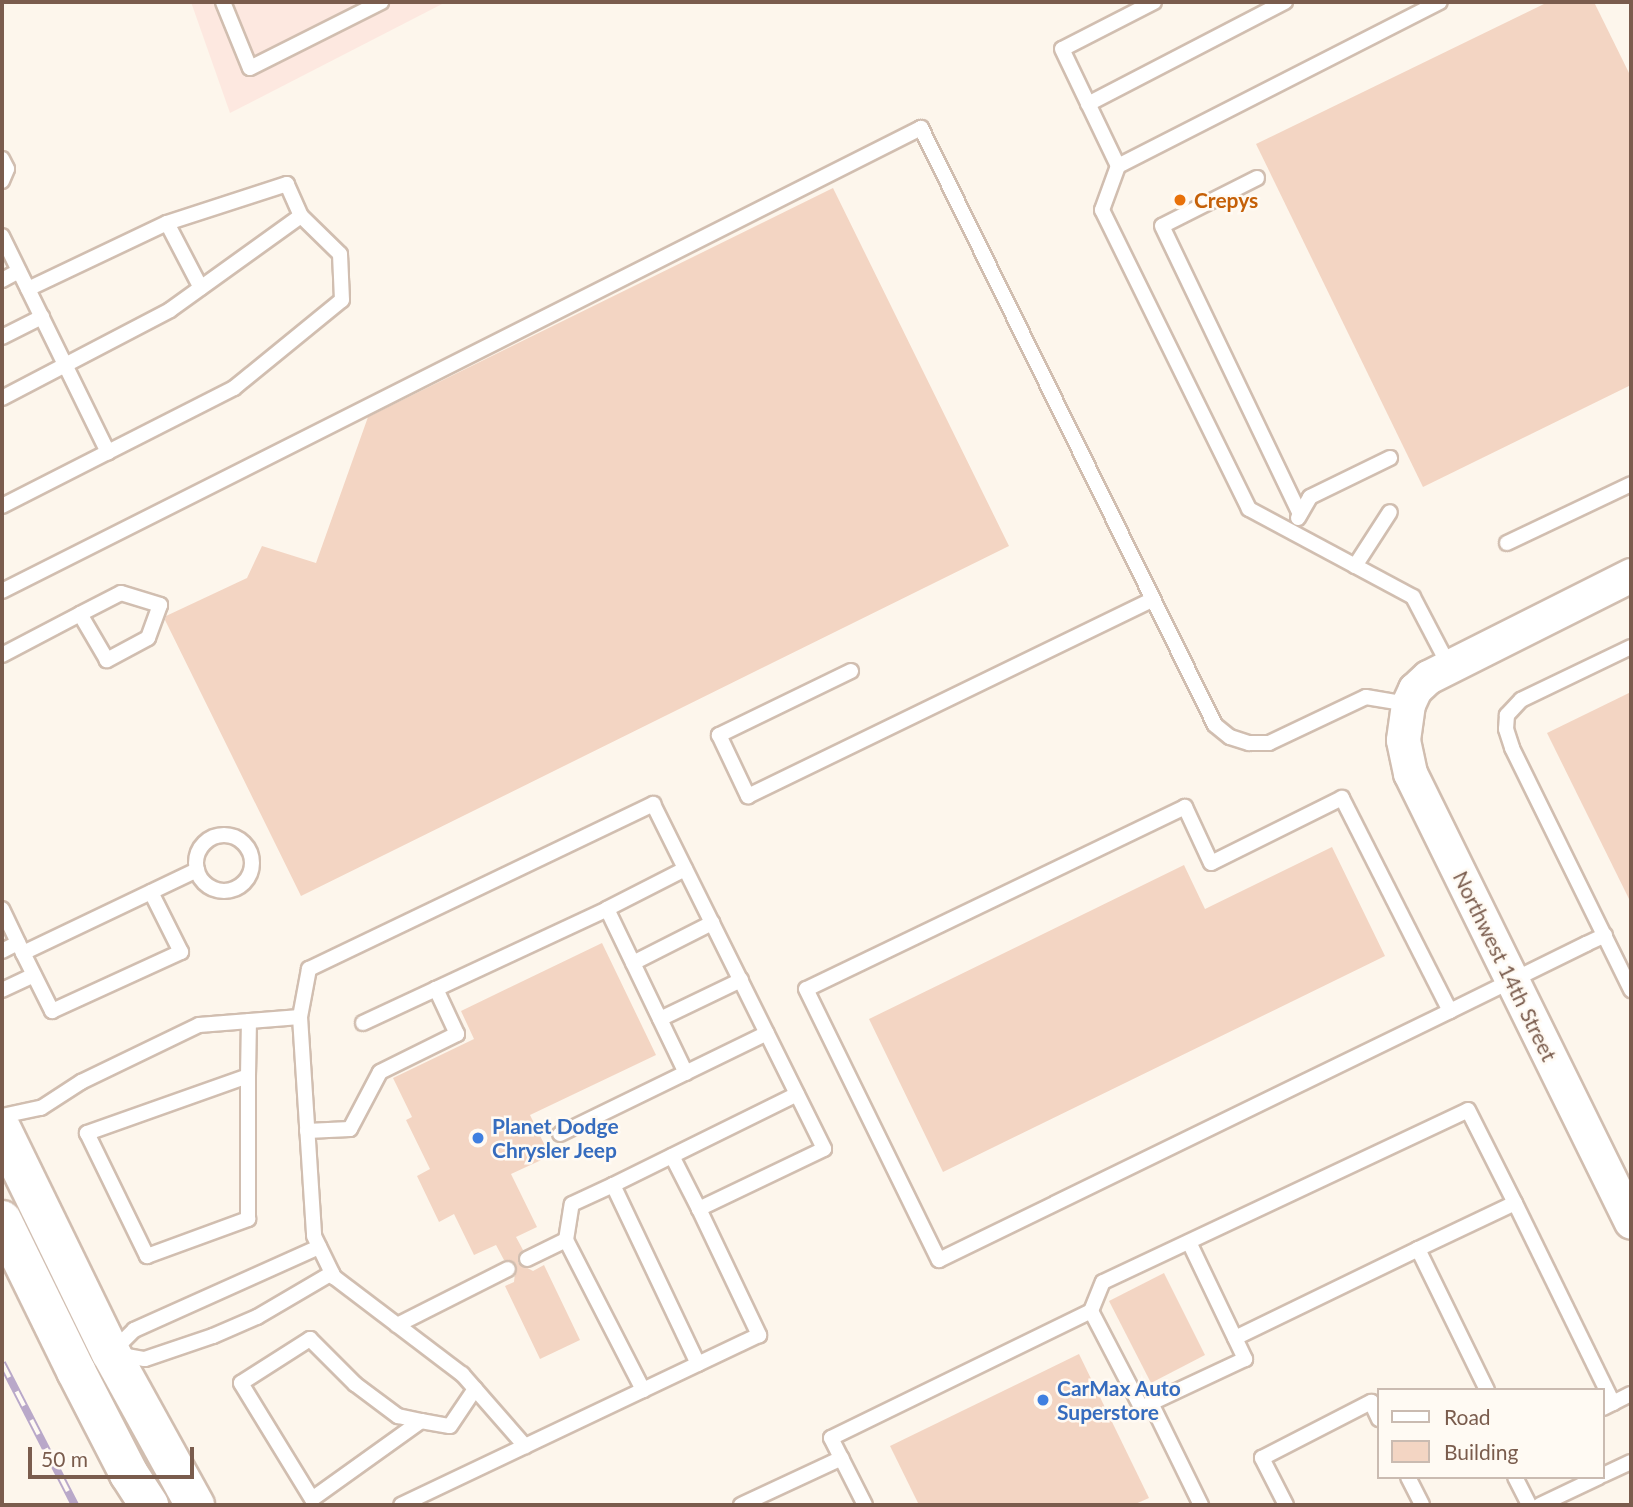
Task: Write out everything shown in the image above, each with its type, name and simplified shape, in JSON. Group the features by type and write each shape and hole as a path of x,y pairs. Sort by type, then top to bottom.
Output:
{"main road":[{"path":"2,1130 111,1353 195,1505"},
{"path":"2,1220 129,1474 149,1505"},
{"path":"76,1371 111,1353"}],"street":[{"path":"1408,704 1421,683 1449,666 1631,575"},
{"name":"Northwest 14th Street","path":"1408,704 1403,740 1410,773 1631,1222"}],"lane":[{"path":"223,2 250,68 381,2"},
{"path":"1118,166 1062,49 1154,2"},
{"path":"1088,104 1285,2"},
{"path":"1440,2 1118,166 1102,210 1249,509 1413,597 1449,666"},
{"path":"2,591 921,128 1215,725 1230,737 1249,743 1269,743 1366,697 1408,704"},
{"path":"2,159 6,169 2,181"},
{"path":"1257,178 1162,226 1300,514"},
{"path":"3,503 234,388 342,300 340,254 301,216 287,184 167,223 28,289"},
{"path":"2,398 170,310 301,216"},
{"path":"167,223 201,288"},
{"path":"2,236 108,452"},
{"path":"2,280 19,271"},
{"path":"2,337 42,317"},
{"path":"1290,531 1310,497 1390,458"},
{"path":"1507,543 1631,484"},
{"path":"1356,566 1390,512"},
{"path":"2,655 80,614 121,593 160,605 148,638 107,660 80,614"},
{"path":"851,671 719,735 748,796 1152,600"},
{"path":"1631,647 1521,700 1507,715 1506,729 1512,748 1631,990"},
{"path":"1450,1011 1342,798 1211,863 1185,807 806,989 939,1260 1512,981 1605,935"},
{"path":"525,1446 462,1374 332,1273 314,1236 300,1017 309,969 653,804 824,1149 699,1209"},
{"path":"233,836 248,848 252,857 249,876 236,890 226,892 208,886 197,870 199,850 213,837 233,836"},
{"path":"363,1023 607,909 685,869"},
{"path":"2,951 21,948 197,870"},
{"path":"2,909 52,1011 181,952 151,892"},
{"path":"607,909 686,1073"},
{"path":"633,963 712,923"},
{"path":"2,990 34,975"},
{"path":"660,1020 741,980"},
{"path":"307,1131 350,1129 380,1072 457,1034 436,989"},
{"path":"2,1116 41,1108 81,1082 199,1025 300,1017"},
{"path":"248,1076 87,1133 147,1256 248,1219 249,1021"},
{"path":"560,1134 767,1033"},
{"path":"643,1390 566,1240 572,1204 797,1094"},
{"path":"865,1505 831,1438 1091,1311 1103,1282 1468,1110 1515,1203 1600,1388"},
{"path":"401,1505 759,1335 672,1156"},
{"path":"613,1185 698,1364"},
{"path":"1235,1338 1515,1203"},
{"path":"527,1259 566,1240"},
{"path":"1091,1311 1142,1409 1245,1359 1189,1242"},
{"path":"111,1353 134,1330 319,1247"},
{"path":"1418,1249 1486,1388"},
{"path":"397,1325 508,1269"},
{"path":"111,1353 145,1359 213,1336 257,1317 332,1273"},
{"path":"421,1421 312,1499 241,1383 310,1339 355,1384 398,1416 450,1426 475,1389"},
{"path":"1608,1406 1631,1394"},
{"path":"1286,1505 1262,1458 1371,1402 1378,1417"},
{"path":"1151,1403 1201,1505"},
{"path":"741,1505 842,1458"},
{"path":"1605,1474 1631,1462"},
{"path":"1409,1479 1422,1505"},
{"path":"1516,1479 1529,1505"},
{"path":"1540,1505 1595,1479"}],"shaded area":[{"path":"191,2 446,2 230,113"}],"building":[{"path":"1548,2 1594,2 1631,77 1631,385 1423,487 1256,144"},
{"path":"833,188 1009,546 301,896 165,620 166,616 247,578 262,546 316,563 368,417"},
{"path":"1631,692 1631,903 1547,733"},
{"path":"1332,847 1385,956 943,1172 869,1019 1184,865 1205,909"},
{"name":"Planet Dodge Chrysler Jeep","path":"602,943 656,1055 530,1115 550,1156 511,1174 537,1227 516,1237 523,1250 519,1254 518,1263 533,1271 544,1265 580,1340 540,1359 505,1286 514,1282 516,1264 504,1260 496,1245 474,1255 454,1214 439,1222 417,1176 430,1169 406,1120 412,1117 393,1078 474,1039 461,1011"},
{"path":"1164,1273 1205,1355 1151,1383 1109,1301"},
{"name":"CarMax Auto Superstore","path":"1079,1354 1149,1498 1133,1505 919,1505 890,1446"}],"railway":[{"path":"2,1363 75,1505"}],"place":[{"name":"Crepys","path":"1180,200"},
{"name":"Planet Dodge Chrysler Jeep","path":"478,1138"},
{"name":"CarMax Auto Superstore","path":"1043,1400"}]}
